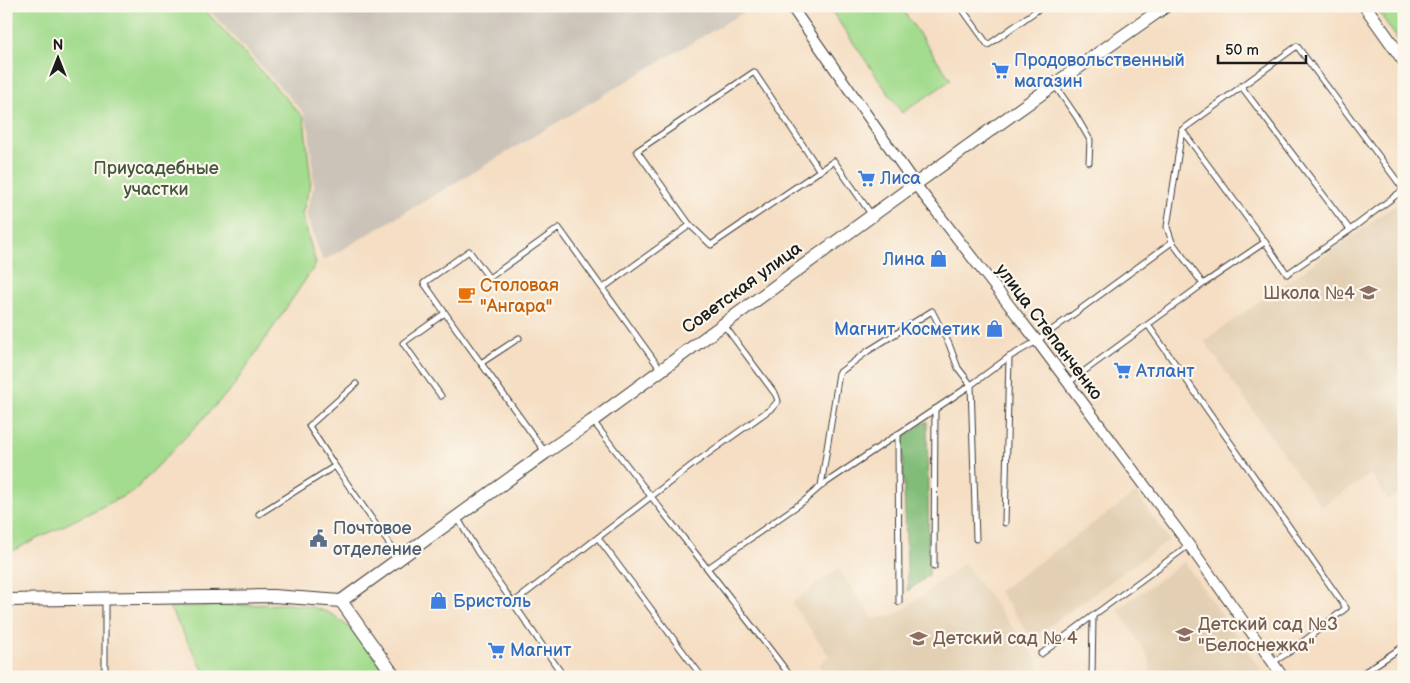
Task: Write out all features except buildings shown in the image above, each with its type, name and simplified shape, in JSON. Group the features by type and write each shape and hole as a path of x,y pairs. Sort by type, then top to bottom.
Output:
{"street":[{"name":"улица Степанченко","path":"791,6 915,184 1037,341 1189,544 1283,677"},
{"name":"Советская улица","path":"341,601 592,421 872,215 1166,6"},
{"path":"1365,6 1404,61"},
{"path":"6,600 273,596 341,601 395,677"}],"lane":[{"path":"960,6 988,45 1043,6"},
{"path":"1182,130 1287,274 1403,190 1297,46 1182,130 1167,227 1172,242 1203,284"},
{"path":"820,171 754,72 637,150 690,225 711,245 820,171 834,161 872,215"},
{"path":"1054,84 1090,140 1089,162"},
{"path":"1242,86 1350,230"},
{"path":"603,288 690,225"},
{"path":"545,453 424,283 469,251 489,278 559,228 661,370"},
{"path":"708,568 804,501 821,486 971,385 1009,357 1037,341 1172,242"},
{"path":"1068,383 1203,284 1265,242"},
{"path":"821,486 838,374 868,351 932,311 950,344 958,368 971,385 976,540"},
{"path":"441,396 403,343 445,313"},
{"path":"513,603 651,497 772,408 778,401 776,395 723,324"},
{"path":"1148,325 1346,608 1294,649 1273,662"},
{"path":"481,363 519,338"},
{"path":"1004,524 1009,357"},
{"path":"356,384 309,426 399,559"},
{"path":"934,409 934,566"},
{"path":"592,421 791,677"},
{"path":"898,434 899,602"},
{"path":"259,514 335,466"},
{"path":"457,517 477,551 564,677"},
{"path":"598,538 702,677"},
{"path":"1041,654 1189,544"},
{"path":"105,599 105,677"},
{"path":"1092,677 1093,615"},
{"path":"1357,677 1404,646"}],"shaded area":[{"path":"205,6 754,6 323,261 306,214 314,186 309,130 303,112"},
{"path":"1404,199 1404,492 1388,500 1371,474 1321,507 1204,341"},
{"path":"1136,493 1169,540 1032,638 999,591"},
{"name":"Детский сад №3 \"Белоснежка\"","path":"1184,562 1266,677 1150,677 1150,660 1118,609"},
{"name":"Детский сад № 4","path":"964,563 1038,661 1038,677 827,677 819,665 829,656 792,603 838,568 873,619 898,614"}],"green space":[{"name":"Приусадебные участки","path":"6,6 201,6 304,118 311,182 302,214 316,264 232,388 134,491 6,554"},
{"path":"828,6 900,6 951,80 902,113"},
{"path":"1375,6 1404,6 1404,49"},
{"path":"927,421 929,575 908,591 902,438"},
{"path":"288,604 319,609 338,618 362,642 390,677 207,677 169,607"}],"place":[{"name":"Продовольственный магазин","path":"1000,70"},
{"name":"Лиса","path":"866,178"},
{"name":"Лина","path":"939,259"},
{"name":"Школа №4","path":"1369,293"},
{"name":"Столовая \"Ангара\"","path":"466,295"},
{"name":"Магнит Косметик","path":"994,329"},
{"name":"Атлант","path":"1122,371"},
{"name":"Почтовое отделение","path":"319,538"},
{"name":"Бристоль","path":"439,601"},
{"name":"Детский сад №3 \"Белоснежка\"","path":"1184,634"},
{"name":"Детский сад № 4","path":"919,638"},
{"name":"Магнит","path":"496,650"}]}
